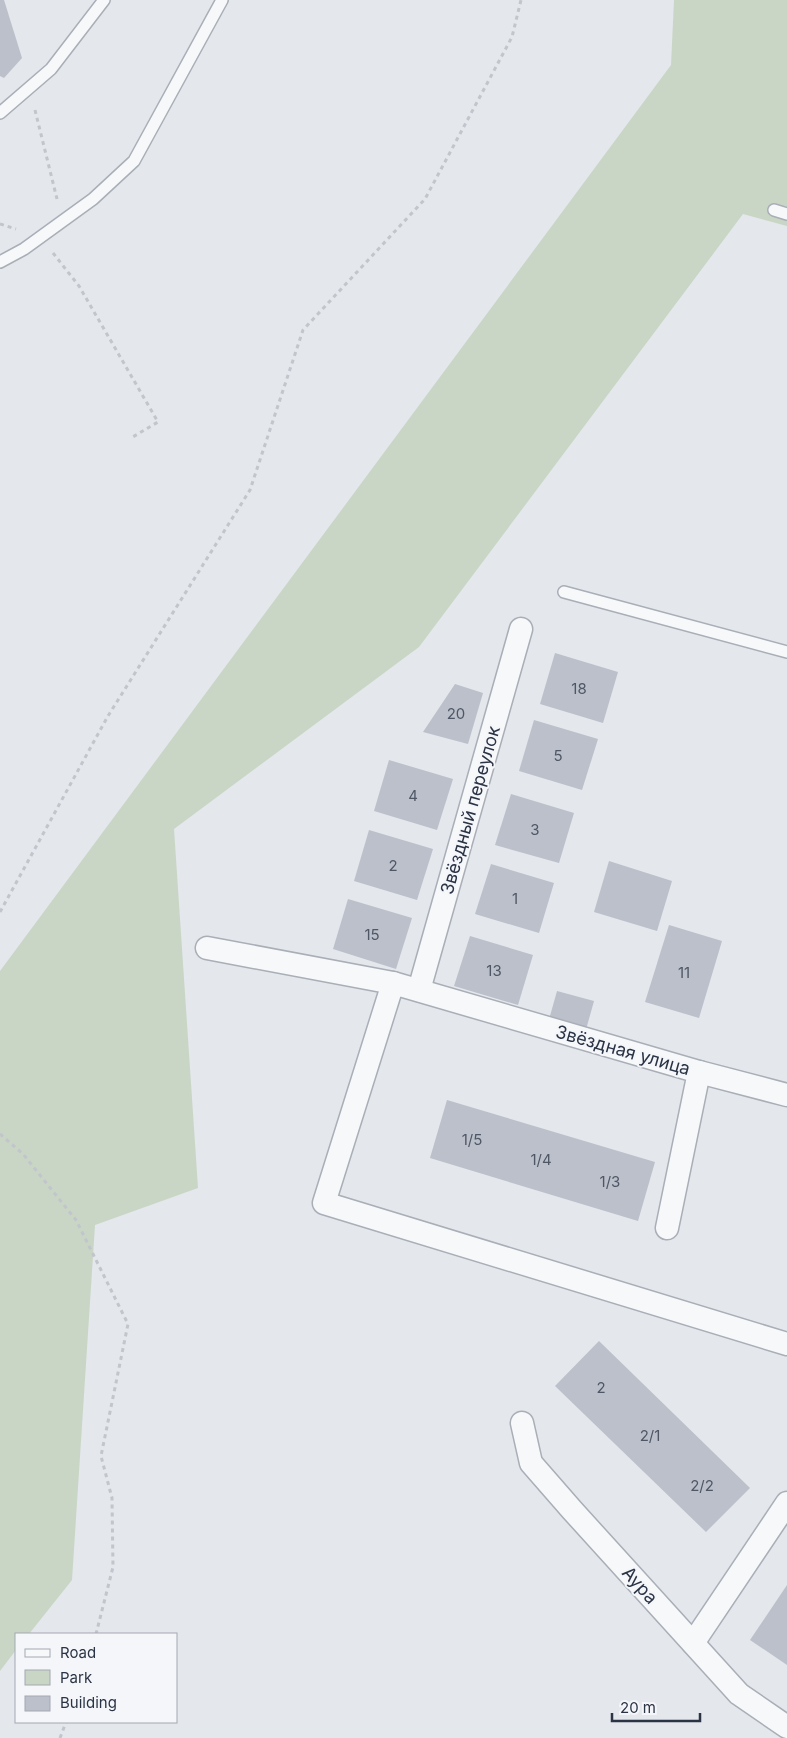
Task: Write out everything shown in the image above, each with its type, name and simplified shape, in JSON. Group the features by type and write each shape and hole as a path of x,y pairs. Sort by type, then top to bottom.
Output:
{"street":[{"name":"Звёздный переулок","path":"419,990 521,629"},
{"name":"Звёздная улица","path":"207,948 419,990 699,1072 667,1228"},
{"path":"393,984 324,1203 787,1344"},
{"path":"699,1072 787,1095"},
{"name":"Аура","path":"522,1423 531,1463 739,1694 787,1728"},
{"path":"692,1643 787,1503"}],"lane":[{"path":"0,114 51,68 104,0"},
{"path":"0,262 24,249 93,199 134,161 222,0"},
{"path":"774,210 787,214"},
{"path":"564,592 787,652"}],"path":[{"path":"0,912 108,716 250,490 303,330 425,199 512,37 521,0"},
{"path":"29,88 63,221"},
{"path":"0,224 41,237 79,286 158,422 131,438"},
{"path":"0,1134 23,1154 76,1220 128,1324 101,1456 112,1498 113,1567 96,1633"},
{"path":"60,1738 66,1723"}],"green space":[{"path":"674,0 787,0 787,226 743,214 419,647 174,829 198,1188 95,1225 72,1580 30,1633 15,1633 15,1651 0,1671 0,971 671,65"}],"building":[{"path":"0,0 4,0 22,58 4,78 0,76"},
{"path":"555,653 618,672 603,723 540,704"},
{"path":"455,684 483,693 468,744 423,732"},
{"path":"534,720 598,739 582,790 519,771"},
{"path":"389,760 453,779 437,830 374,811"},
{"path":"511,794 574,813 559,863 495,845"},
{"path":"369,830 433,849 417,900 354,881"},
{"path":"609,861 672,881 657,931 594,912"},
{"path":"491,864 554,883 539,933 475,914"},
{"path":"348,899 412,918 396,969 333,949"},
{"path":"669,925 722,941 699,1018 645,1002"},
{"path":"470,936 533,955 518,1005 454,986"},
{"path":"557,991 594,1001 585,1033 548,1023"},
{"path":"447,1100 655,1162 638,1221 430,1158"},
{"path":"599,1341 750,1488 706,1532 555,1386"},
{"path":"787,1585 787,1665 750,1640"}]}
